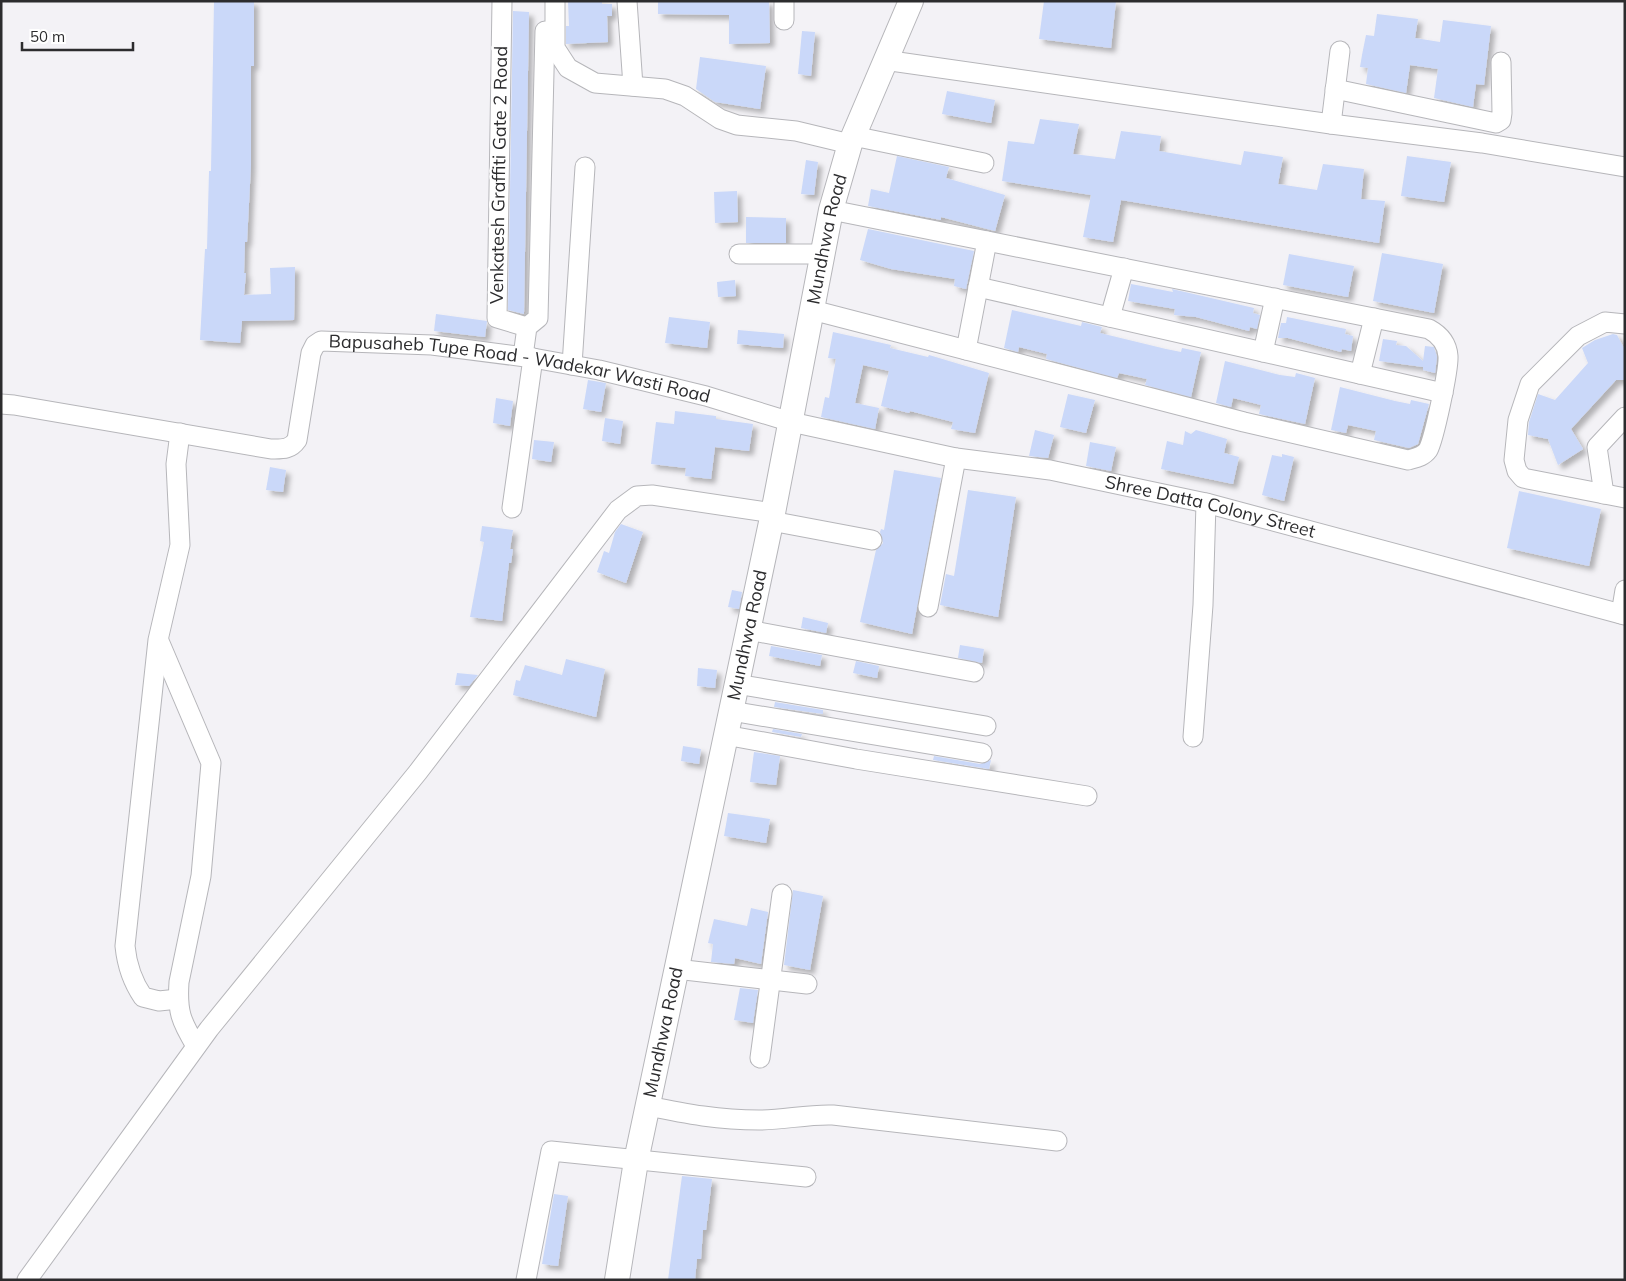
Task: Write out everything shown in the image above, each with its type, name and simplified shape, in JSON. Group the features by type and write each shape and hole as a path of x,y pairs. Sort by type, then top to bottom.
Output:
{"main road":[{"name":"Mundhwa Road","path":"617,1280 636,1161 772,517 831,210 851,140 910,1"}],"street":[{"name":"Venkatesh Graffiti Gate 2 Road","path":"502,1 497,318 527,327"},
{"path":"512,508 528,357 527,327 538,318 545,1"},
{"path":"556,1 555,48 568,68 595,83 665,89 685,96 720,119 737,126 851,140 984,163"},
{"path":"627,1 633,86"},
{"path":"784,1 784,20"},
{"path":"1331,124 1340,51"},
{"path":"884,60 1331,124 1482,142 1625,166"},
{"path":"1335,89 1496,123 1501,120 1502,113 1500,62"},
{"path":"572,365 585,167"},
{"path":"812,310 1244,422 1408,460 1419,457 1428,450 1443,393 1448,356 1445,342 1438,334 1429,329 831,210"},
{"path":"966,350 987,240"},
{"path":"739,254 823,254"},
{"path":"1110,317 1124,268"},
{"path":"978,287 1443,393"},
{"path":"1264,352 1275,298"},
{"path":"1360,374 1374,318"},
{"path":"1625,324 1605,322 1578,336 1530,384 1518,420 1514,460 1516,471 1523,478 1625,498"},
{"name":"Bapusaheb Tupe Road - Wadekar Wasti Road","path":"1,404 271,449 293,446 297,440 311,353 315,345 321,341 432,346 528,357 572,365 706,396 791,422"},
{"path":"1604,494 1597,447 1625,416"},
{"name":"Shree Datta Colony Street","path":"791,422 956,458 1050,470 1206,504 1623,615"},
{"path":"178,1000 159,1001 143,997 134,983 129,970 125,946 158,640 180,545 176,464 180,433"},
{"path":"928,607 956,458"},
{"path":"27,1280 196,1046 411,780 627,502 637,496 652,495 772,517 872,540"},
{"path":"1193,737 1203,605 1206,504"},
{"path":"1623,615 1625,590"},
{"path":"748,630 974,672"},
{"path":"158,640 211,763 202,876 179,982 178,1000 182,1023 196,1046"},
{"path":"736,684 986,726"},
{"path":"731,711 982,753"},
{"path":"725,735 856,759 1087,796"},
{"path":"760,1058 782,894"},
{"path":"676,969 807,984"},
{"path":"648,1106 712,1119 760,1120 816,1114 833,1115 1057,1141"},
{"path":"526,1280 551,1151 806,1177"}],"building":[{"path":"214,1 254,1 254,66 251,66 251,165 247,242 245,242 244,273 246,273 244,295 271,294 270,268 295,267 294,320 242,321 240,343 200,340 205,249 207,249 209,171 211,171"},
{"path":"568,1 602,1 602,4 612,4 612,16 607,16 608,42 566,44 566,26 569,26"},
{"path":"658,1 769,1 770,43 729,44 729,15 658,14"},
{"path":"1044,1 1116,1 1111,48 1039,39"},
{"path":"513,11 529,12 524,314 508,310"},
{"path":"1377,14 1418,19 1415,38 1440,42 1443,20 1491,26 1484,85 1476,84 1473,107 1434,98 1438,69 1410,65 1406,93 1366,84 1368,68 1360,67 1366,35 1374,36"},
{"path":"802,31 815,32 811,76 798,74"},
{"path":"700,57 766,66 760,109 715,102 696,89"},
{"path":"947,91 995,100 991,123 942,114"},
{"path":"1040,119 1079,124 1073,154 1115,159 1121,131 1161,136 1159,151 1241,165 1244,151 1283,157 1278,184 1317,190 1323,164 1364,169 1361,199 1385,201 1379,243 1121,200 1113,242 1083,237 1091,195 1002,181 1008,141 1034,144"},
{"path":"897,156 949,167 946,178 1005,195 995,231 941,217 941,220 868,206 871,189 889,193"},
{"path":"1407,156 1451,162 1444,202 1401,196"},
{"path":"806,160 818,162 814,195 801,194"},
{"path":"737,191 738,222 715,223 714,192"},
{"path":"746,217 786,218 786,243 746,243"},
{"path":"868,229 974,251 966,289 954,286 955,279 891,269 860,260"},
{"path":"1382,253 1443,264 1434,313 1373,301"},
{"path":"1289,254 1354,266 1348,297 1283,285"},
{"path":"735,280 736,296 718,297 717,282"},
{"path":"1131,284 1173,292 1172,289 1254,308 1253,313 1260,315 1257,329 1250,327 1249,331 1196,317 1174,315 1175,309 1128,301"},
{"path":"1012,310 1081,326 1082,322 1102,327 1100,333 1166,349 1181,352 1182,348 1201,352 1191,397 1145,385 1147,379 1119,373 1117,378 1046,359 1047,354 1019,347 1018,352 1004,348"},
{"path":"436,314 487,321 485,337 434,331"},
{"path":"669,317 710,322 707,348 665,343"},
{"path":"1287,317 1346,329 1345,334 1353,336 1351,351 1342,349 1341,352 1288,338 1278,338 1281,323 1286,323"},
{"path":"738,330 784,334 783,348 737,344"},
{"path":"833,332 891,345 890,348 928,357 929,355 989,373 975,433 951,429 953,422 881,406 889,371 863,365 855,403 879,408 875,429 821,417 825,397 829,398 836,359 828,358"},
{"path":"1613,334 1617,335 1625,350 1625,380 1616,380 1571,429 1583,449 1558,465 1548,439 1528,435 1529,422 1538,394 1555,400 1588,363 1582,348 1595,340"},
{"path":"1383,339 1397,341 1396,345 1406,346 1423,361 1425,346 1434,347 1437,357 1435,373 1423,370 1423,367 1379,361"},
{"path":"1225,361 1280,375 1295,377 1296,373 1315,378 1305,424 1259,414 1261,405 1233,398 1231,407 1216,403"},
{"path":"588,380 606,383 601,412 583,409"},
{"path":"1340,387 1410,404 1411,400 1429,404 1418,444 1409,448 1374,440 1376,431 1348,425 1346,433 1331,430"},
{"path":"1068,394 1095,400 1086,433 1060,427"},
{"path":"496,398 513,401 510,426 493,423"},
{"path":"675,411 716,416 716,419 753,424 749,451 715,447 711,479 685,476 686,468 651,464 656,422 674,424"},
{"path":"605,418 623,421 620,444 602,441"},
{"path":"1035,430 1054,435 1048,458 1029,456"},
{"path":"1196,430 1227,439 1224,453 1239,457 1233,484 1161,469 1167,441 1183,445 1185,431 1191,434"},
{"path":"534,440 554,442 551,462 532,459"},
{"path":"1090,442 1116,447 1111,471 1086,466"},
{"path":"1282,454 1294,457 1284,501 1262,495 1272,455 1282,457"},
{"path":"270,467 286,470 283,492 266,490"},
{"path":"894,470 941,478 912,634 860,622 876,550 883,543 880,532 881,529 884,530"},
{"path":"968,490 1016,497 998,617 940,605 946,574 954,576"},
{"path":"1519,491 1601,509 1589,566 1507,548"},
{"path":"621,524 643,532 626,583 597,572 604,551 609,553 615,532"},
{"path":"482,526 513,530 510,549 513,549 511,563 509,563 502,621 470,617 484,542 480,541"},
{"path":"732,590 742,592 739,609 728,607"},
{"path":"803,617 828,623 826,633 801,628"},
{"path":"960,645 984,649 982,663 958,658"},
{"path":"771,646 822,655 820,666 769,656"},
{"path":"566,659 605,669 596,717 513,695 516,680 520,681 525,665 562,675"},
{"path":"856,661 879,666 877,678 853,673"},
{"path":"698,668 717,670 715,688 697,686"},
{"path":"457,673 478,675 469,686 455,685"},
{"path":"775,702 823,710 823,714 774,707"},
{"path":"773,729 802,734 801,737 772,732"},
{"path":"683,746 701,749 699,764 681,761"},
{"path":"754,752 780,756 776,785 750,782"},
{"path":"934,756 980,764 991,760 989,769 933,760"},
{"path":"728,813 770,819 766,843 724,836"},
{"path":"793,890 823,896 810,970 784,965"},
{"path":"751,908 768,912 761,964 735,958 734,964 711,962 713,944 708,943 714,919 747,926"},
{"path":"740,988 758,990 753,1023 734,1020"},
{"path":"682,1176 712,1179 706,1230 703,1230 701,1259 697,1259 695,1280 668,1280"},
{"path":"554,1194 568,1196 558,1266 542,1264"}]}
